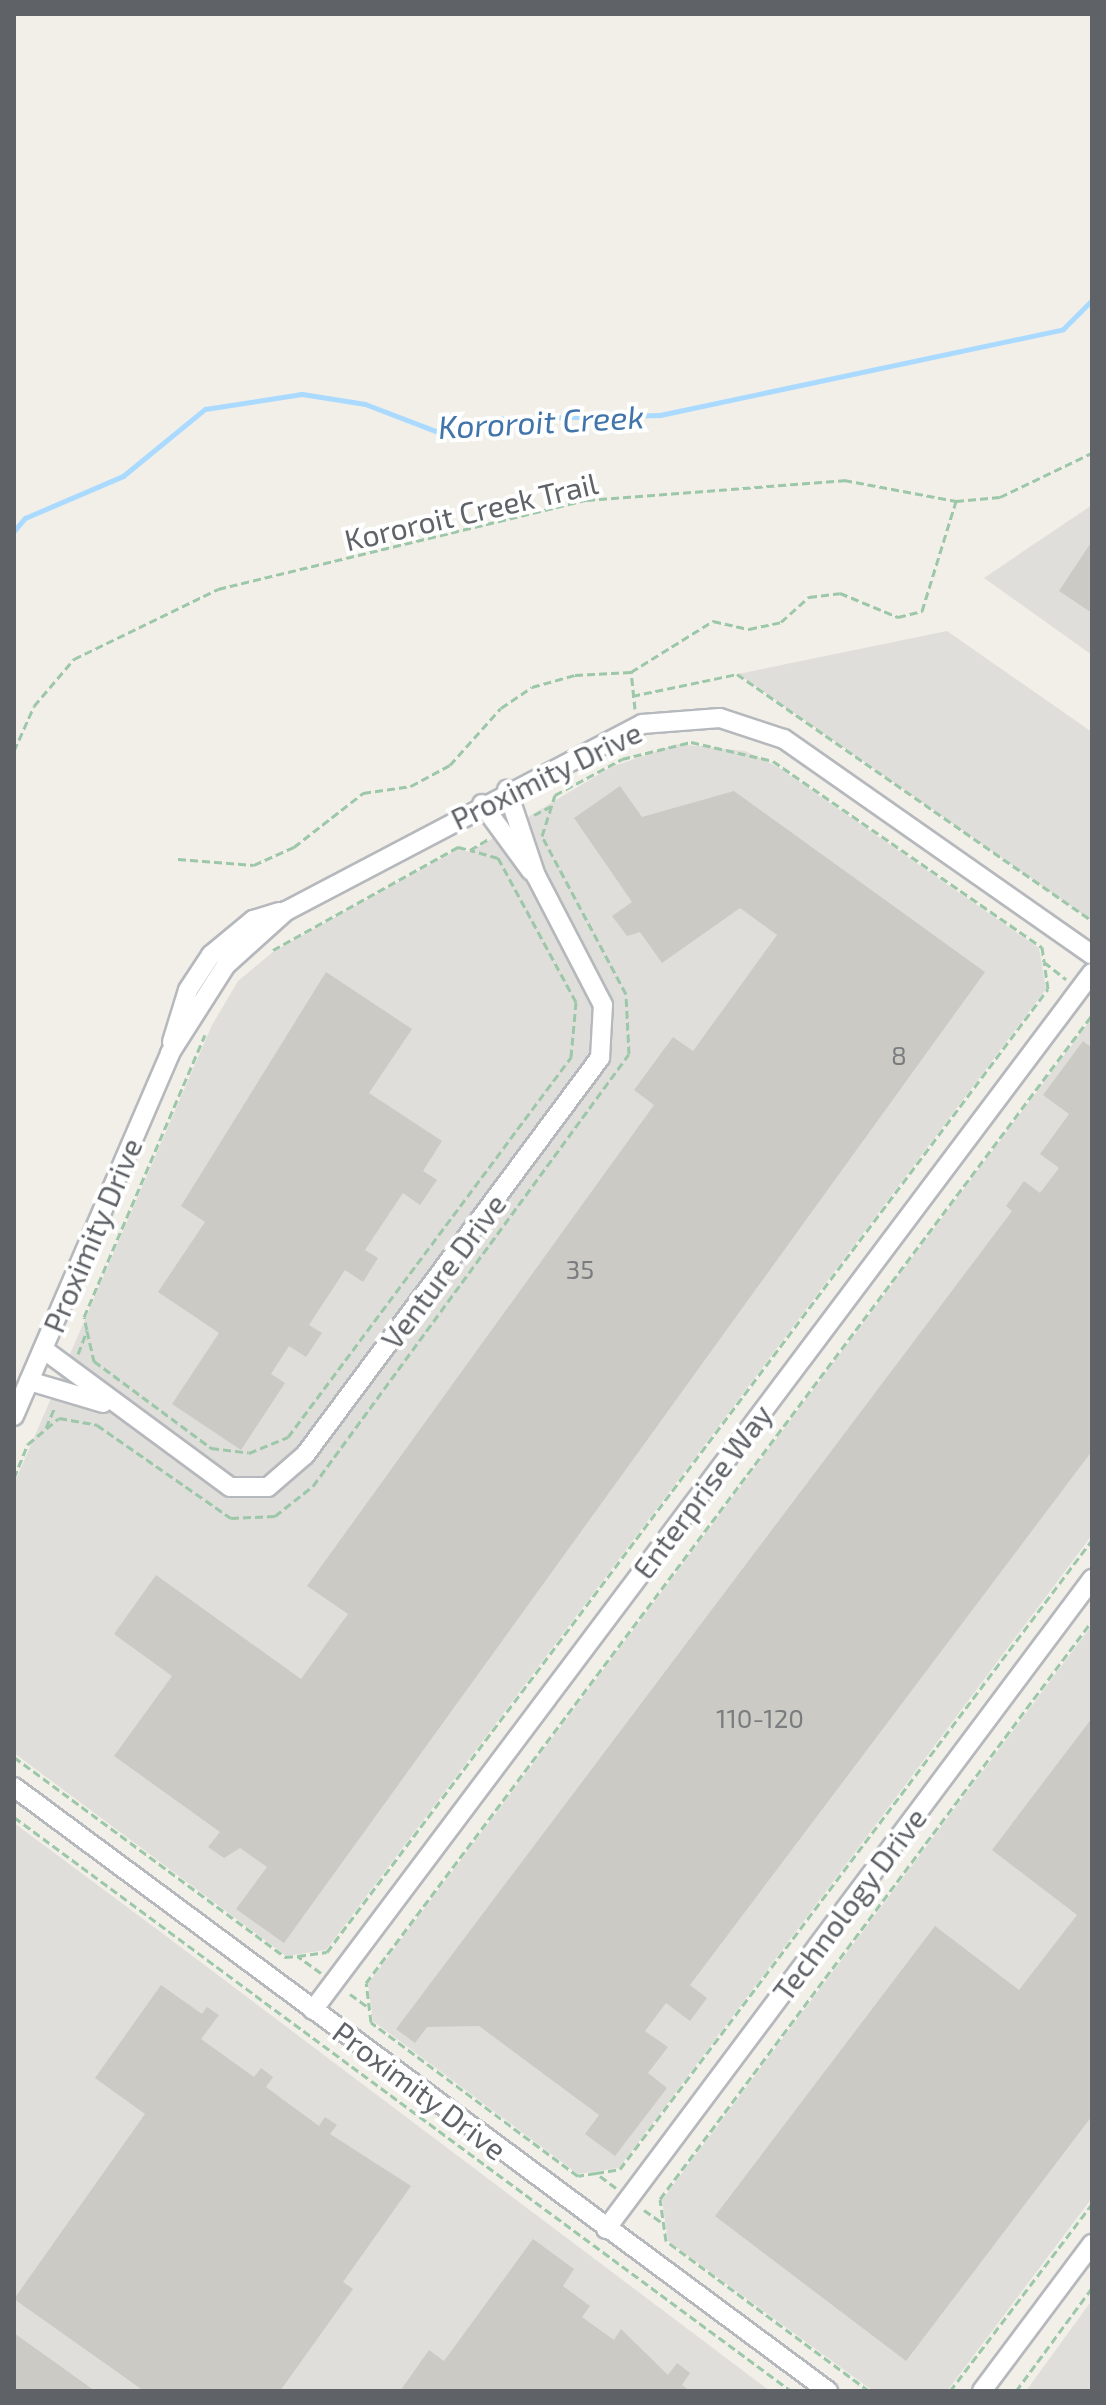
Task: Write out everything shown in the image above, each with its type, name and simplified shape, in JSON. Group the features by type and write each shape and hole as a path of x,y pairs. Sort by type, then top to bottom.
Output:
{"street":[{"name":"Proximity Drive","path":"14,1416 170,1053 226,965 286,911 507,790 642,724 720,718 784,739 1092,955"},
{"name":"Venture Drive","path":"43,1349 71,1368 110,1405 230,1487 268,1487 305,1455 600,1058 603,1005 536,876 507,790"},
{"name":"Venture Drive","path":"482,804 499,833 536,876"},
{"name":"Enterprise Way","path":"313,2010 1092,973"},
{"name":"Venture Drive","path":"29,1381 110,1405"},
{"name":"Technology Drive","path":"606,2229 1092,1579"},
{"name":"Proximity Drive","path":"14,1787 828,2391"},
{"path":"982,2391 1092,2244"}],"path":[{"name":"Kororoit Creek Trail","path":"14,751 34,706 74,659 218,589 587,500 844,480 956,501 1000,497 1092,453"},
{"path":"178,859 254,865 294,847 363,793 411,786 450,765 501,708 532,687 575,675 631,672 713,621 749,629 781,622 809,597 840,593 898,617 922,611 956,501"},
{"path":"631,672 642,724"},
{"path":"14,1478 28,1444 59,1418 97,1425 231,1518 275,1516 313,1486 629,1054 626,994 542,836 555,795 648,748 691,742 747,750 1042,947 1048,989 327,1952 285,1957 14,1757"},
{"path":"519,823 552,806"},
{"path":"470,850 499,833"},
{"path":"208,1028 84,1317 94,1361 211,1448 249,1453 288,1437 571,1057 576,1002 498,858 458,847 263,955"},
{"path":"1044,962 1080,989"},
{"path":"1092,1015 366,1983 371,2022 578,2176 620,2169 1092,1540"},
{"path":"71,1368 87,1331"},
{"path":"46,1428 63,1389"},
{"path":"869,2391 666,2241 660,2199 1092,1621"},
{"path":"14,1817 791,2391"},
{"path":"298,1956 369,2008"},
{"path":"596,2173 664,2224"},
{"path":"950,2391 1092,2204"},
{"path":"1016,2391 1092,2288"}],"shaded area":[{"path":"1092,505 1092,655 984,578"},
{"path":"947,631 1092,732 1092,921 738,674"},
{"path":"678,744 745,751 778,767 1039,948 1046,989 326,1950 286,1956 14,1753 14,1484 212,1025 238,981 274,951 458,849 470,852 611,767"},
{"path":"1092,1018 1092,1535 619,2168 578,2174 373,2021 368,1984"},
{"path":"1092,1625 1092,2198 947,2391 873,2391 668,2241 662,2200"},
{"path":"14,1823 158,1930 770,2391 14,2391"},
{"path":"1092,2300 1092,2391 1026,2391"}],"building":[{"path":"1092,541 1092,613 1059,591"},
{"path":"620,786 642,817 734,791 985,972 284,1943 236,1909 267,1867 240,1848 224,1858 208,1847 220,1832 114,1756 172,1676 114,1634 156,1575 301,1679 348,1614 307,1586 654,1105 634,1090 673,1037 693,1051 777,935 740,908 662,963 640,932 627,936 612,916 632,902 574,818"},
{"path":"326,972 412,1029 369,1093 442,1141 423,1171 437,1180 420,1205 403,1193 365,1250 378,1258 363,1282 345,1270 309,1325 322,1333 306,1357 289,1346 271,1374 285,1383 241,1450 172,1404 219,1333 158,1292 205,1222 181,1206"},
{"path":"1083,1041 1092,1048 1092,1451 690,1985 707,1998 690,2021 666,2003 645,2031 668,2047 648,2073 667,2088 615,2156 585,2134 599,2115 479,2026 427,2027 415,2043 396,2029 1012,1211 1006,1206 1024,1181 1040,1193 1059,1168 1040,1154 1069,1114 1043,1095"},
{"path":"1092,1718 1092,2116 906,2361 715,2216 935,1926 1019,1990 1077,1915 992,1850"},
{"path":"161,1985 202,2014 207,2007 219,2015 201,2039 254,2077 261,2068 273,2077 266,2087 319,2126 325,2117 337,2125 330,2134 411,2186 343,2282 353,2289 280,2391 144,2391 14,2299 145,2114 95,2078"},
{"path":"533,2239 574,2269 563,2286 590,2306 582,2317 614,2340 621,2329 668,2375 677,2363 690,2373 682,2385 690,2391 400,2391 429,2350 444,2361"},
{"path":"14,2333 95,2391 14,2391"}],"waterway":[{"name":"Kororoit Creek","path":"14,531 25,518 123,476 205,409 302,394 365,404 438,432 487,419 660,415 1063,329 1092,300"}]}
